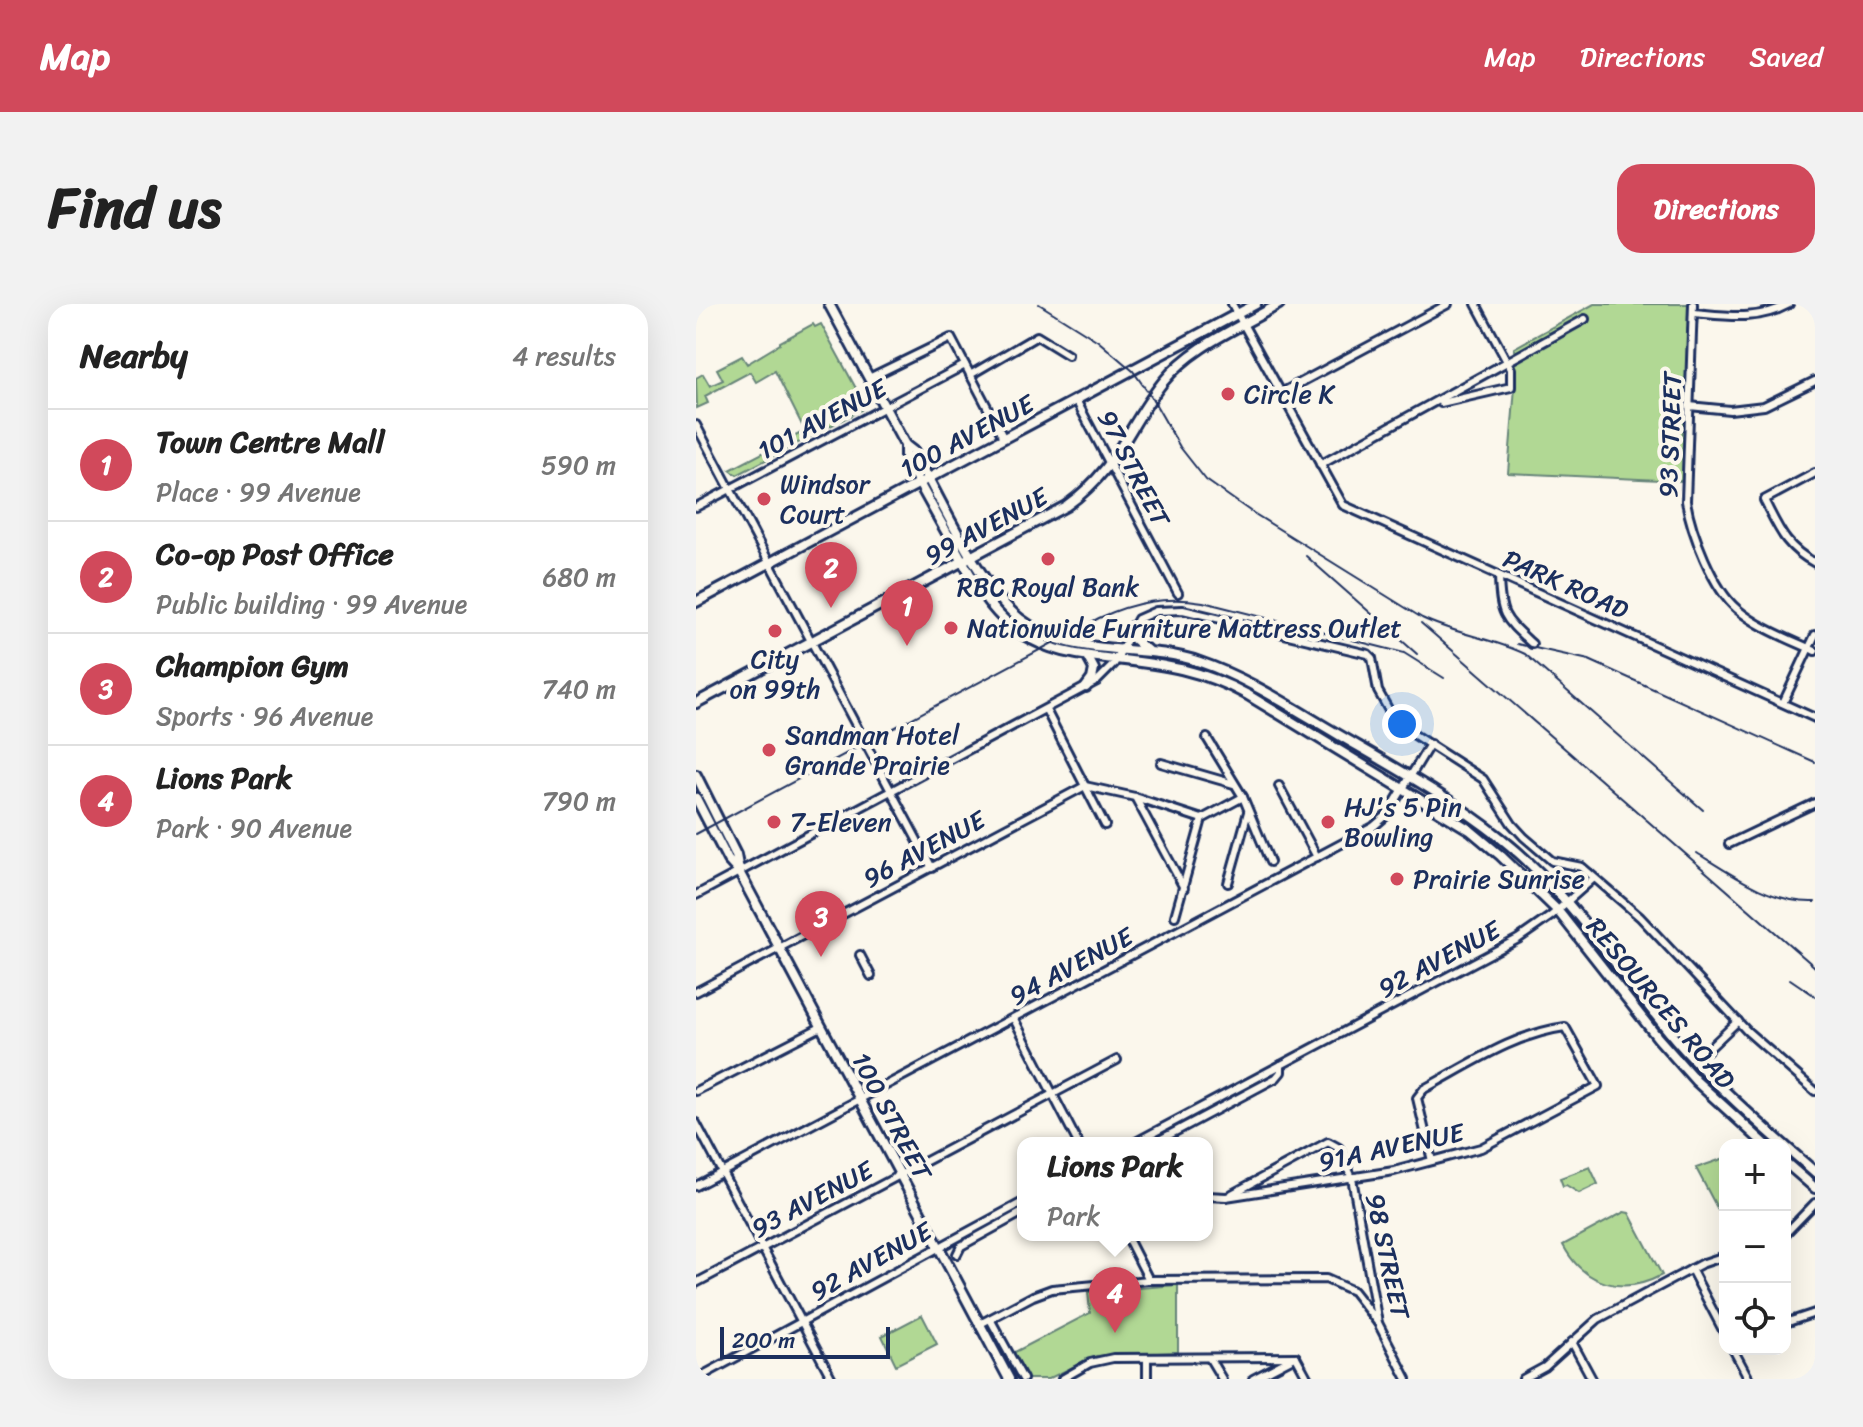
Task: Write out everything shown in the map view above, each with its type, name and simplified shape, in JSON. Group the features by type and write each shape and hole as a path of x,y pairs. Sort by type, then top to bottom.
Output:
{"main road":[{"path":"829,304 905,445 914,452 972,556"},
{"name":"100 AVENUE","path":"696,602 1256,304"},
{"path":"1243,325 1279,304"},
{"name":"99 AVENUE","path":"696,703 1066,506 1093,485 1110,466 1169,376 1204,346 1243,325"},
{"path":"905,445 905,457 962,561"},
{"name":"RESOURCES ROAD","path":"972,556 1006,607 1038,631 1075,646 1149,651 1196,660 1234,675 1410,777 1501,838 1567,902 1695,1062 1778,1139"},
{"name":"RESOURCES ROAD","path":"962,561 989,605 1014,628 1046,646 1087,656 1181,667 1222,681 1470,830 1558,911 1658,1038 1696,1081 1759,1139"},
{"path":"1131,627 1134,639 1149,651"},
{"path":"1086,687 1094,669 1087,656"},
{"name":"100 STREET","path":"696,775 736,855 739,872"},
{"name":"100 STREET","path":"696,799 728,860 739,872 1009,1379"},
{"name":"RESOURCES ROAD","path":"1791,1150 1815,1172"},
{"path":"1791,1167 1815,1188"}],"street":[{"name":"PARK ROAD","path":"1232,304 1343,505 1815,718"},
{"path":"1281,393 1448,304"},
{"path":"1432,405 1511,387 1511,369 1476,304"},
{"name":"93 STREET","path":"1693,304 1686,501 1691,529 1726,597 1737,609 1781,636 1812,650"},
{"path":"1695,313 1734,316 1770,314 1789,304"},
{"path":"1320,465 1585,319"},
{"path":"970,375 1037,336 1068,355"},
{"path":"869,378 951,338 1003,437"},
{"name":"101 AVENUE","path":"696,507 965,365"},
{"path":"1689,406 1730,410 1764,406 1815,381"},
{"name":"97 STREET","path":"1076,400 1178,593"},
{"path":"696,425 932,868"},
{"path":"1815,473 1764,500 1785,539 1797,553 1815,563"},
{"path":"1499,576 1500,605 1508,621 1532,644"},
{"path":"696,895 1107,675 1138,619 1150,612 1183,610 1368,654 1372,658 1378,691 1401,726 1483,779 1512,824 1548,858 1556,863 1577,865 1645,922 1738,1021 1815,1091"},
{"path":"1783,703 1812,650 1815,635"},
{"path":"1046,710 1105,825"},
{"path":"1207,738 1243,797 1270,862"},
{"name":"94 AVENUE","path":"696,1186 1380,822 1430,744"},
{"path":"1161,763 1234,784"},
{"path":"1085,786 1135,797 1202,819 1243,797"},
{"name":"96 AVENUE","path":"696,992 1085,786"},
{"path":"1279,786 1317,857"},
{"path":"696,799 707,795"},
{"path":"1135,797 1184,888"},
{"path":"1729,844 1815,803"},
{"path":"1228,883 1248,812"},
{"path":"1175,916 1202,819"},
{"name":"92 AVENUE","path":"1145,1137 1506,946 1558,911 1594,878"},
{"path":"860,955 871,976"},
{"path":"1014,1019 1075,1137"},
{"path":"1695,1062 1738,1021"},
{"path":"696,1091 821,1027"},
{"name":"91A AVENUE","path":"1213,1196 1226,1197 1394,1171 1432,1161 1481,1148 1598,1086 1565,1027 1547,1029 1509,1043 1424,1089 1417,1098 1432,1161"},
{"name":"93 AVENUE","path":"696,1283 1117,1060"},
{"name":"92 AVENUE","path":"1167,1137 1276,1078 1281,1072 1281,1065"},
{"path":"696,1123 832,1379"},
{"name":"91A AVENUE","path":"1226,1197 1331,1143"},
{"name":"98 STREET","path":"1331,1143 1339,1148 1352,1178 1378,1323 1407,1379"},
{"path":"1791,1228 1815,1203"},
{"name":"92 AVENUE","path":"696,1379 1017,1205"},
{"name":"92 AVENUE","path":"957,1254 961,1246 1017,1215"},
{"path":"1129,1241 1149,1280"},
{"path":"1523,1379 1542,1369 1598,1319 1691,1269 1719,1258"},
{"path":"1691,1269 1719,1323"},
{"path":"980,1324 1052,1289 1149,1280 1326,1279 1353,1291 1378,1323"},
{"path":"1791,1321 1815,1313"},
{"path":"990,1319 1023,1379"},
{"path":"1572,1342 1592,1379"},
{"path":"1736,1355 1749,1379"},
{"path":"1062,1379 1090,1363 1113,1358 1296,1357"},
{"path":"1253,1379 1296,1357"},
{"path":"1296,1357 1308,1379"},
{"path":"1147,1358 1147,1379"},
{"path":"1210,1359 1222,1379"}],"green space":[{"path":"1594,304 1696,304 1698,315 1682,481 1508,473 1515,387 1514,348"},
{"path":"813,324 815,327 821,324 865,405 861,410 737,475 730,470 805,431 775,371 756,382 750,372 705,396 708,403 697,408 696,378 703,374 710,386 723,380 717,369 742,356 747,364"},
{"path":"1719,1160 1719,1212 1696,1168"},
{"path":"1590,1167 1598,1184 1579,1193 1563,1186 1560,1178"},
{"path":"1624,1212 1629,1213 1662,1275 1633,1285 1606,1283 1582,1270 1563,1245"},
{"path":"1178,1285 1178,1352 1096,1356 1048,1379 1027,1379 1013,1353 1090,1313 1088,1292"},
{"path":"922,1315 937,1344 896,1365 882,1336"}],"railway":[{"path":"1039,304 1098,341 1133,371 1180,447 1206,480 1250,511 1422,618 1525,654 1703,810"},
{"path":"1306,556 1417,654"},
{"path":"696,834 1099,618 1138,604 1163,600 1203,602 1404,653 1444,678"},
{"path":"1421,623 1815,967"},
{"path":"1517,644 1589,660 1815,762"},
{"path":"1697,853 1768,893 1815,902"},
{"path":"1790,979 1815,996"}],"place":[{"name":"Circle K","path":"1228,394"},
{"name":"Windsor Court","path":"764,499"},
{"name":"RBC Royal Bank","path":"1048,559"},
{"name":"Co-op Post Office","path":"831,608"},
{"name":"Nationwide Furniture Mattress Outlet","path":"951,628"},
{"name":"City on 99th","path":"775,631"},
{"name":"Town Centre Mall","path":"907,646"},
{"name":"Sandman Hotel Grande Prairie","path":"769,750"},
{"name":"7-Eleven","path":"774,822"},
{"name":"HJ's 5 Pin Bowling","path":"1328,822"},
{"name":"Prairie Sunrise","path":"1397,879"},
{"name":"Champion Gym","path":"821,957"},
{"name":"Lions Park","path":"1115,1333"}]}
